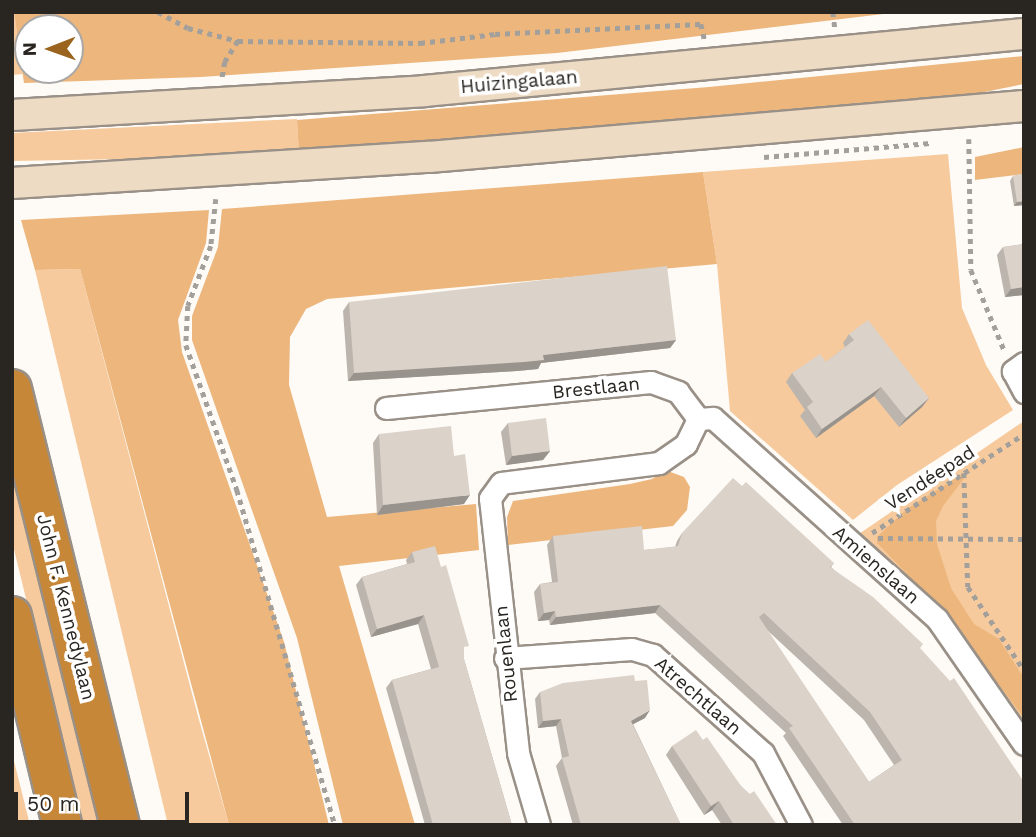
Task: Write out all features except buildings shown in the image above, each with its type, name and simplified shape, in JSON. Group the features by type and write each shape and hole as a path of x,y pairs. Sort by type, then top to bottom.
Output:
{"highway":[{"name":"John F. Kennedylaan","path":"12,389 120,825"},
{"path":"12,616 62,825"}],"main road":[{"name":"Huizingalaan","path":"20,115 424,91 1024,34"},
{"path":"12,183 429,158 1024,106"}],"street":[{"path":"1019,367 1024,392"},
{"name":"Brestlaan","path":"386,408 651,382 678,392 698,419"},
{"name":"Amienslaan","path":"698,419 713,418 937,619 1024,744"},
{"name":"Rouenlaan","path":"539,825 518,753 505,658 490,498 501,483 659,463 686,444 698,419"},
{"name":"Atrechtlaan","path":"505,658 632,649 653,655 763,753 801,825"}],"path":[{"path":"158,12 188,28 238,41 420,43 495,34 701,24 706,43"},
{"path":"832,12 835,30"},
{"path":"222,80 225,62 238,41"},
{"path":"969,139 971,270 1019,367"},
{"path":"216,199 211,246 188,306 186,345 237,490 335,825"},
{"name":"Vendéepad","path":"967,537 865,538 1024,434"},
{"path":"964,473 968,587 1024,670"},
{"path":"967,537 1024,539"}],"shaded area":[{"path":"12,12 14,12 14,75"},
{"path":"14,12 900,12 557,53 201,77 84,81 84,14"},
{"path":"1024,56 1024,84 940,101 299,156 297,120 709,87"},
{"path":"297,119 299,156 12,161 12,133"},
{"path":"1024,147 1024,174 975,180 975,157"},
{"path":"948,154 962,308 986,365 1013,410 897,485 853,520 730,411 717,264 703,172"},
{"path":"703,172 717,264 327,299 306,309 290,337 289,385 327,517 476,504 479,550 339,566 415,825 343,825 297,638 192,340 192,316 218,247 222,209"},
{"path":"209,210 206,243 178,320 182,352 284,642 329,825 229,825 80,269 35,270 21,220"},
{"path":"80,269 229,825 168,825 35,270"},
{"path":"1024,421 1024,723 939,603 856,536"},
{"path":"12,458 106,825 81,825 12,541"},
{"path":"972,468 943,506 936,521 937,544 951,588 974,624 999,639 1024,678 1024,718 943,611 877,543 877,537 907,509"},
{"path":"665,470 684,477 690,487 687,510 673,526 508,545 507,517 513,501 630,484 652,479"},
{"path":"12,753 30,825 12,825"}]}
